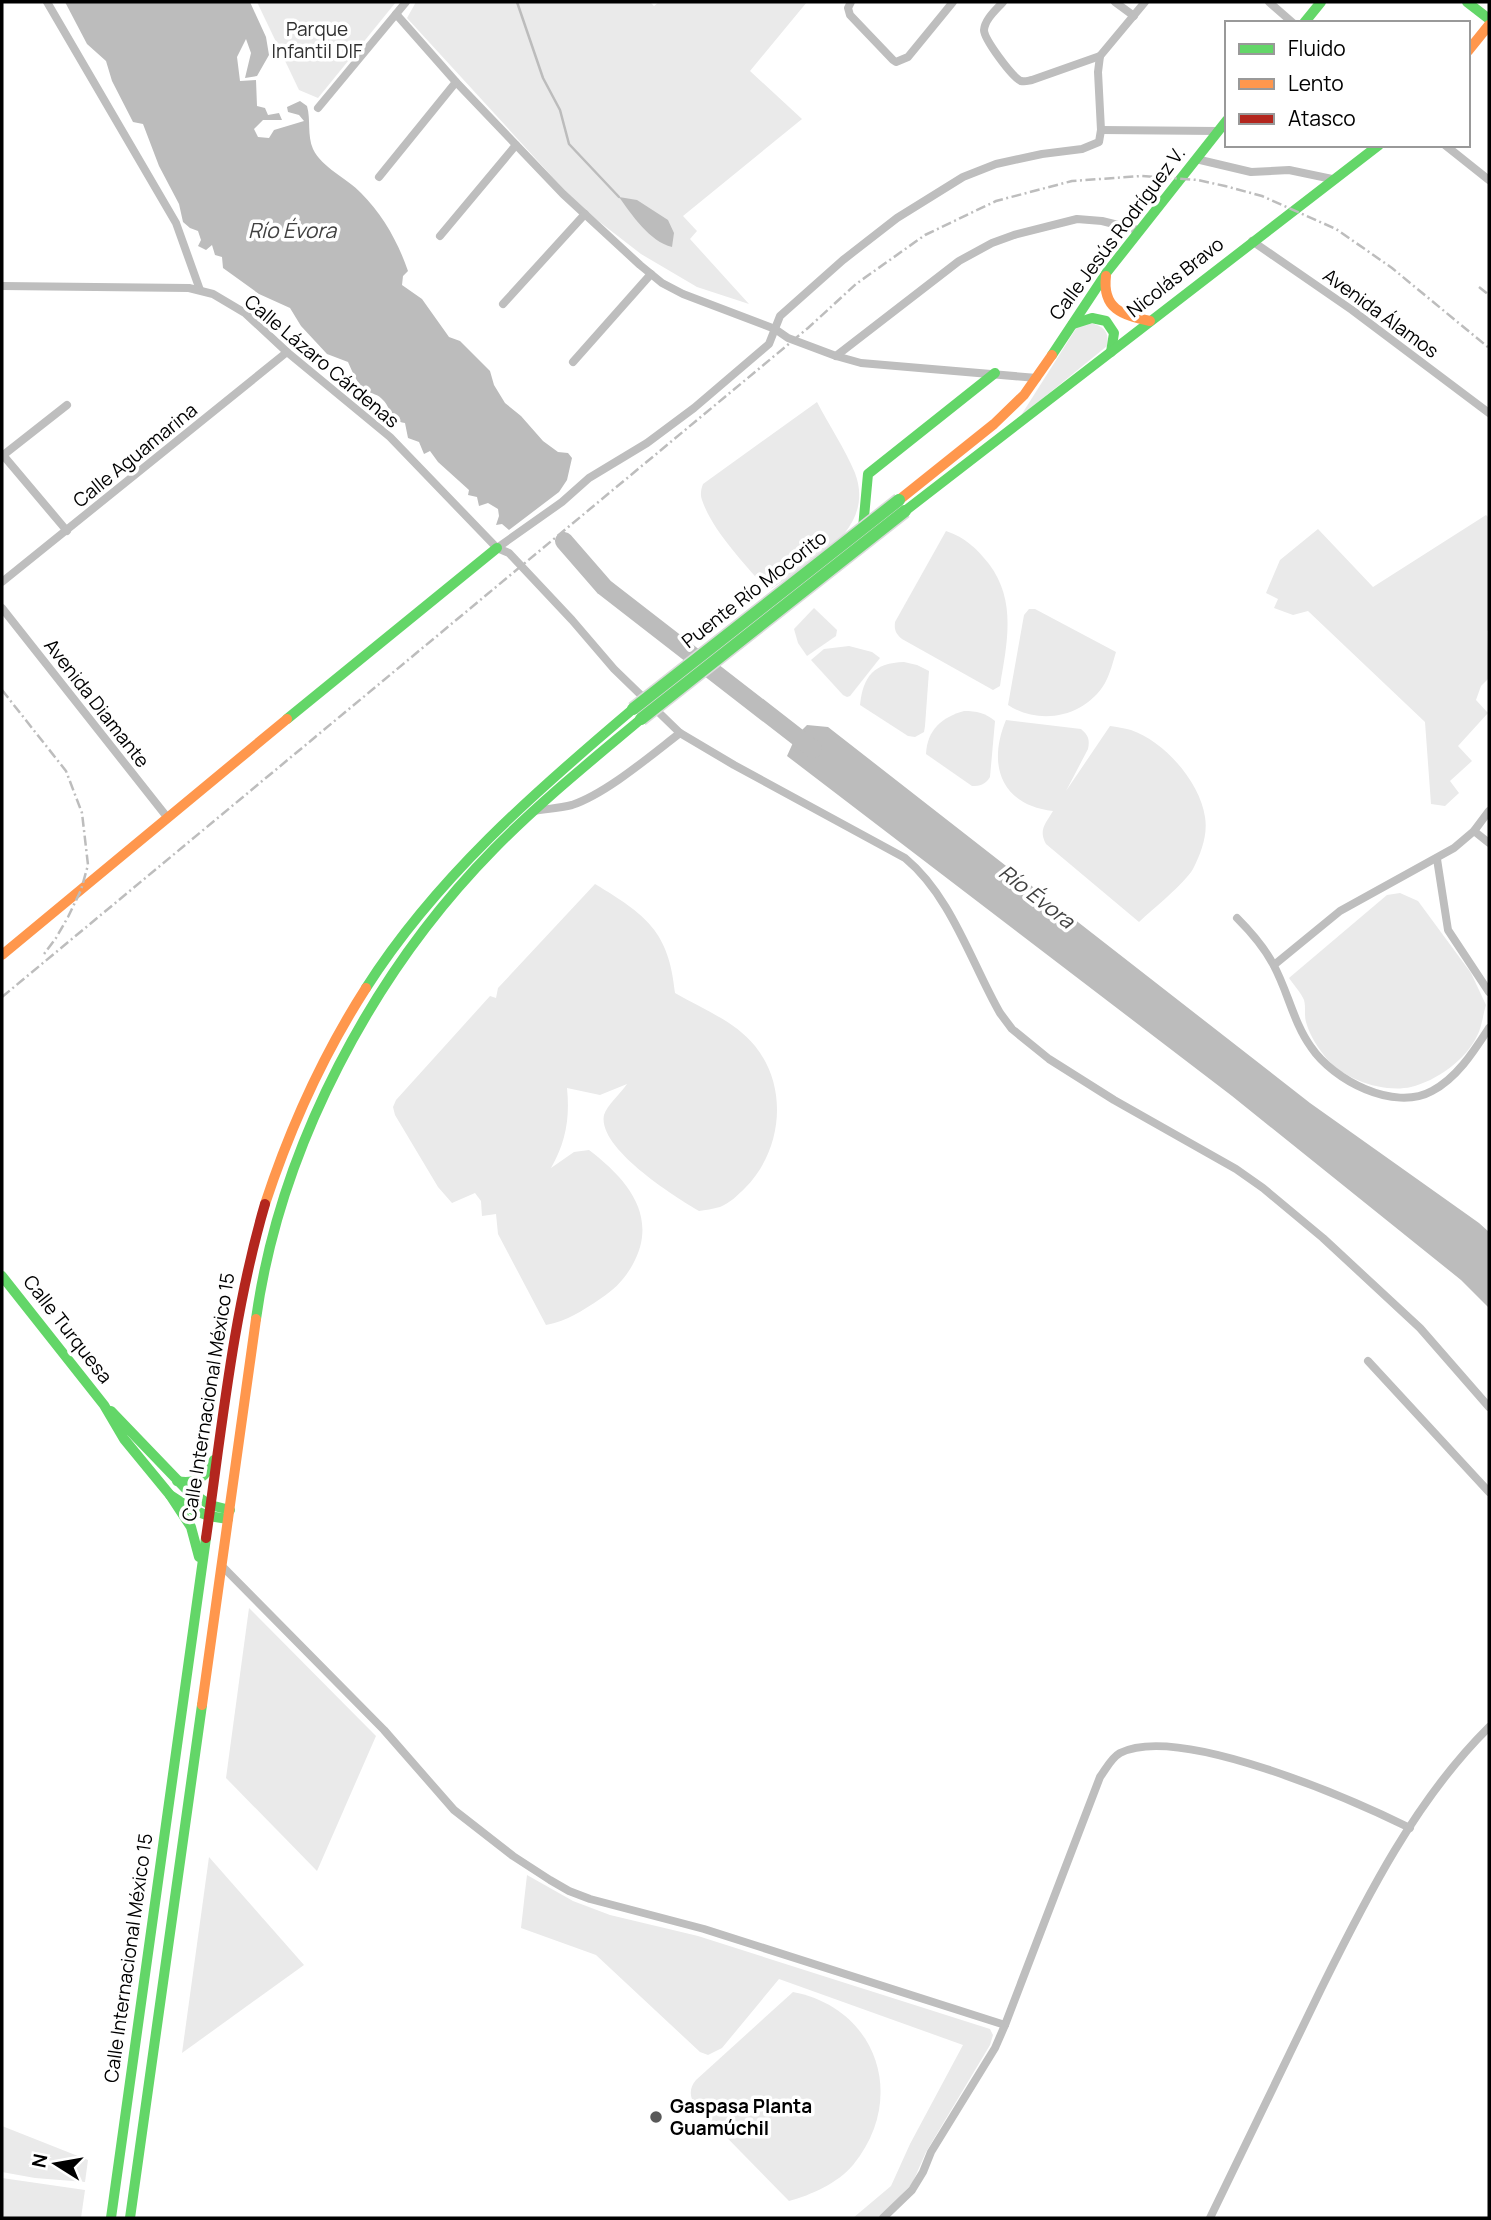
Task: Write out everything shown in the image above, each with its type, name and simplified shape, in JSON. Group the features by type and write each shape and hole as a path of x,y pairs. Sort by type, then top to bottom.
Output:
{"main road":[{"path":"1306,21 1321,2"},
{"path":"1467,2 1489,19"},
{"path":"1470,49 1489,25"},
{"name":"Calle Jesús Rodríguez V.","path":"902,505 994,424 1037,378 1107,272 1225,122"},
{"name":"Nicolás Bravo","path":"902,505 1043,407 1252,241 1376,147"},
{"path":"1107,272 1104,290 1110,303 1123,314 1150,321"},
{"path":"1071,325 1088,317 1104,321 1113,330 1115,337 1111,352"},
{"path":"863,528 869,474 995,373"},
{"name":"Puente Río Mocorito","path":"637,714 863,528 902,505"},
{"name":"Puente Río Mocorito","path":"637,714 902,505"},
{"path":"2,955 497,548"},
{"name":"Calle Internacional México 15","path":"130,2218 255,1324 268,1255 290,1180 318,1112 357,1033 401,963 470,875 532,811 637,714"},
{"name":"Calle Internacional México 15","path":"111,2218 201,1565 243,1294 262,1214 275,1174 325,1059 349,1015 404,934 469,857 527,799 637,714"},
{"name":"Calle Turquesa","path":"2,1276 104,1405 124,1439 170,1494 192,1510 229,1515"},
{"name":"Calle Turquesa","path":"104,1405 209,1511"},
{"path":"177,1481 192,1483 207,1474 220,1443"},
{"path":"170,1494 191,1528 201,1565"}],"street":[{"path":"47,2 176,222 200,290"},
{"path":"318,108 406,2"},
{"path":"851,2 848,8 850,15 896,62 908,57 953,2"},
{"path":"1003,2 986,22 984,33 1013,75 1021,81 1032,80 1100,56 1145,2"},
{"path":"1115,2 1134,16"},
{"path":"1269,2 1291,21"},
{"path":"396,14 456,82 563,194 662,283 836,356 874,365 1037,378"},
{"path":"497,548 562,502 589,478 647,443 694,408 769,344 780,316 843,260 897,218 963,177 996,164 1082,149 1100,142 1100,56"},
{"path":"379,177 456,82"},
{"path":"1101,130 1218,131"},
{"path":"440,236 516,145"},
{"path":"1448,147 1489,180"},
{"path":"1196,159 1251,173 1289,170 1332,180"},
{"path":"503,304 585,214"},
{"path":"836,356 959,261 992,243 1077,219 1102,220 1138,230"},
{"name":"Avenida Álamos","path":"1252,241 1352,310 1489,413"},
{"path":"573,362 651,274"},
{"name":"Calle Lázaro Cárdenas","path":"2,286 178,286 200,290 245,313 287,352 390,437 497,548 509,553 614,669 680,733 905,858 931,883 941,897 1000,1013 1028,1044 1075,1076 1236,1169 1263,1188 1323,1238 1420,1328 1489,1407"},
{"name":"Calle Aguamarina","path":"2,582 287,352"},
{"path":"67,405 2,456 67,531"},
{"name":"Avenida Diamante","path":"2,608 167,817"},
{"path":"532,811 570,805 586,799 680,733"},
{"path":"1274,965 1340,911 1461,844 1489,811"},
{"path":"1474,831 1489,843"},
{"path":"1437,859 1448,930 1489,992"},
{"path":"1237,918 1259,942 1274,965 1302,1033 1312,1048 1333,1070 1365,1090 1395,1097 1430,1093 1454,1075 1489,1028"},
{"path":"1368,1362 1489,1492"},
{"path":"222,1566 384,1731 454,1810 513,1856 550,1880 590,1899 704,1929 1004,2025"},
{"path":"1210,2218 1357,1917 1410,1828 1455,1766 1489,1727"},
{"path":"883,2218 912,2190 931,2152 995,2048 1100,1777 1119,1754 1136,1748 1176,1747 1226,1757 1343,1797 1410,1828"}],"green space":[{"name":"Parque Infantil DIF","path":"257,2 396,2 318,98 299,90"},
{"path":"416,2 650,2 654,6 659,2 807,2 750,71 802,119 683,216 697,231 690,239 749,304 697,287 641,254 579,206 407,18"},
{"path":"1086,322 1106,332 1107,346 1020,417 1077,327"},
{"path":"817,402 855,473 859,494 856,513 848,529 835,544 768,591 714,524 702,500 703,484"},
{"path":"1486,515 1489,518 1489,678 1481,686 1476,700 1488,713 1458,746 1472,761 1450,781 1459,793 1445,806 1431,804 1425,722 1308,611 1293,615 1274,608 1278,599 1266,593 1280,560 1318,529 1373,587"},
{"path":"946,531 965,540 980,553 998,578 1004,593 1007,639 1000,686 993,690 902,639 895,630 895,622"},
{"path":"814,608 837,630 836,636 807,656 798,643 794,629"},
{"path":"1029,609 1035,609 1116,652 1105,683 1086,704 1061,715 1047,716 1034,715 1008,705 1024,615"},
{"path":"849,646 872,652 880,658 847,697 811,660 824,649"},
{"path":"904,662 929,671 924,732 915,737 908,736 860,705 864,686 872,673 885,665"},
{"path":"964,711 981,713 995,721 990,777 980,785 972,786 926,754 929,738 937,726"},
{"path":"1006,720 1081,729 1085,733 1089,740 1088,749 1066,791 1110,726 1131,730 1156,743 1188,777 1202,804 1205,817 1206,830 1201,850 1189,875 1139,922 1046,844 1043,831 1053,811 1021,801 1010,791 999,767 998,752"},
{"path":"595,884 628,905 652,927 667,954 675,993 728,1022 755,1046 773,1081 777,1119 767,1156 745,1188 724,1205 699,1211 640,1170 613,1142 605,1128 604,1115 608,1107 627,1084 600,1095 567,1088 566,1130 551,1168 574,1152 589,1150 616,1173 626,1186 641,1214 642,1230 640,1247 633,1264 619,1284 581,1311 546,1325 498,1234 496,1214 482,1216 481,1201 475,1193 452,1203 438,1187 395,1115 393,1107 396,1100 490,996 496,998 498,988"},
{"path":"1400,893 1418,901 1471,973 1486,1005 1477,1036 1458,1061 1440,1075 1421,1084 1389,1088 1354,1079 1327,1059 1310,1032 1305,1019 1304,1000 1289,978 1387,895"},
{"path":"249,1608 376,1736 317,1871 226,1778"},
{"path":"209,1857 304,1965 182,2053"},
{"path":"527,1875 573,1901 610,1915 698,1936 990,2029 993,2035 990,2045 926,2152 912,2184 878,2218 853,2218 891,2186 910,2144 963,2045 779,1979 722,2048 708,2055 700,2052 596,1955 521,1928"},
{"path":"793,1992 822,2001 846,2016 863,2036 875,2059 880,2085 879,2112 870,2139 853,2165 824,2188 789,2201 696,2106 691,2093 696,2080"},
{"path":"2,2126 88,2160 85,2182 2,2172"},
{"path":"2,2178 85,2190 81,2218 2,2218"}],"water":[{"name":"Río Évora","path":"65,2 250,2 266,37 269,55 257,76 245,78 251,53 246,39 237,57 240,81 256,80 257,106 265,108 268,115 279,113 282,120 263,120 254,129 258,137 269,138 274,130 304,121 299,115 288,112 287,107 300,101 307,106 310,138 317,156 369,201 395,239 408,271 403,276 402,285 422,299 449,337 460,341 490,371 494,385 505,403 521,416 543,441 558,452 568,453 572,458 567,480 559,492 509,530 502,524 496,525 498,509 488,503 479,506 477,497 468,495 469,490 438,462 430,451 424,454 419,442 408,438 405,423 393,418 382,398 363,387 348,362 327,354 301,326 290,308 259,294 223,268 222,257 215,255 212,245 206,250 198,246 201,240 198,231 183,222 179,204 159,166 143,124 133,122 112,81 106,61 87,44"},
{"path":"619,197 637,200 668,220 674,233 672,247 649,233"},
{"name":"Río Évora","path":"807,725 828,727 1310,1103 1479,1223 1489,1232 1489,1308 1461,1280 1232,1096 787,756 796,736"}],"waterway":[{"path":"517,2 543,78 560,110 569,144 619,197"},
{"name":"Río Évora","path":"564,541 604,587 813,749"}],"railway":[{"path":"2,997 808,328 856,284 925,235 996,201 1072,181 1142,176 1198,180 1262,196 1336,229 1392,268 1489,348"},
{"path":"1479,287 1489,295"},
{"path":"2,690 66,771 82,813 88,865 81,890 68,917 44,954"}],"traffic: fast":[{"path":"1306,21 1321,2"},
{"path":"1467,2 1489,19"},
{"path":"1052,355 1107,272 1225,123"},
{"path":"905,511 1376,147"},
{"path":"1073,324 1092,318 1106,321 1114,333 1111,352"},
{"path":"863,528 868,474 995,373"},
{"path":"633,709 899,500"},
{"path":"641,719 905,511"},
{"path":"287,719 497,548"},
{"path":"366,988 423,910 455,873 524,805 633,709"},
{"path":"256,1319 268,1254 286,1190 310,1127 372,1006 409,950 450,897 494,849 548,798 641,719"},
{"path":"2,1276 104,1405 124,1439 170,1495 193,1510 228,1519"},
{"path":"111,1411 186,1489 210,1505 230,1510"},
{"path":"177,1481 195,1481 208,1471 214,1460"},
{"path":"170,1495 191,1527 199,1557"},
{"path":"111,2218 206,1538"},
{"path":"130,2218 202,1705"}],"traffic: slow":[{"path":"1470,49 1489,25"},
{"path":"1106,276 1107,296 1116,309 1150,321"},
{"path":"899,500 994,424 1024,395 1052,355"},
{"path":"2,955 287,719"},
{"path":"265,1204 309,1093 350,1013 366,988"},
{"path":"202,1705 256,1319"}],"traffic: jam":[{"path":"206,1538 236,1328 265,1204"}],"place":[{"name":"Gaspasa Planta Guamúchil","path":"656,2117"}]}
